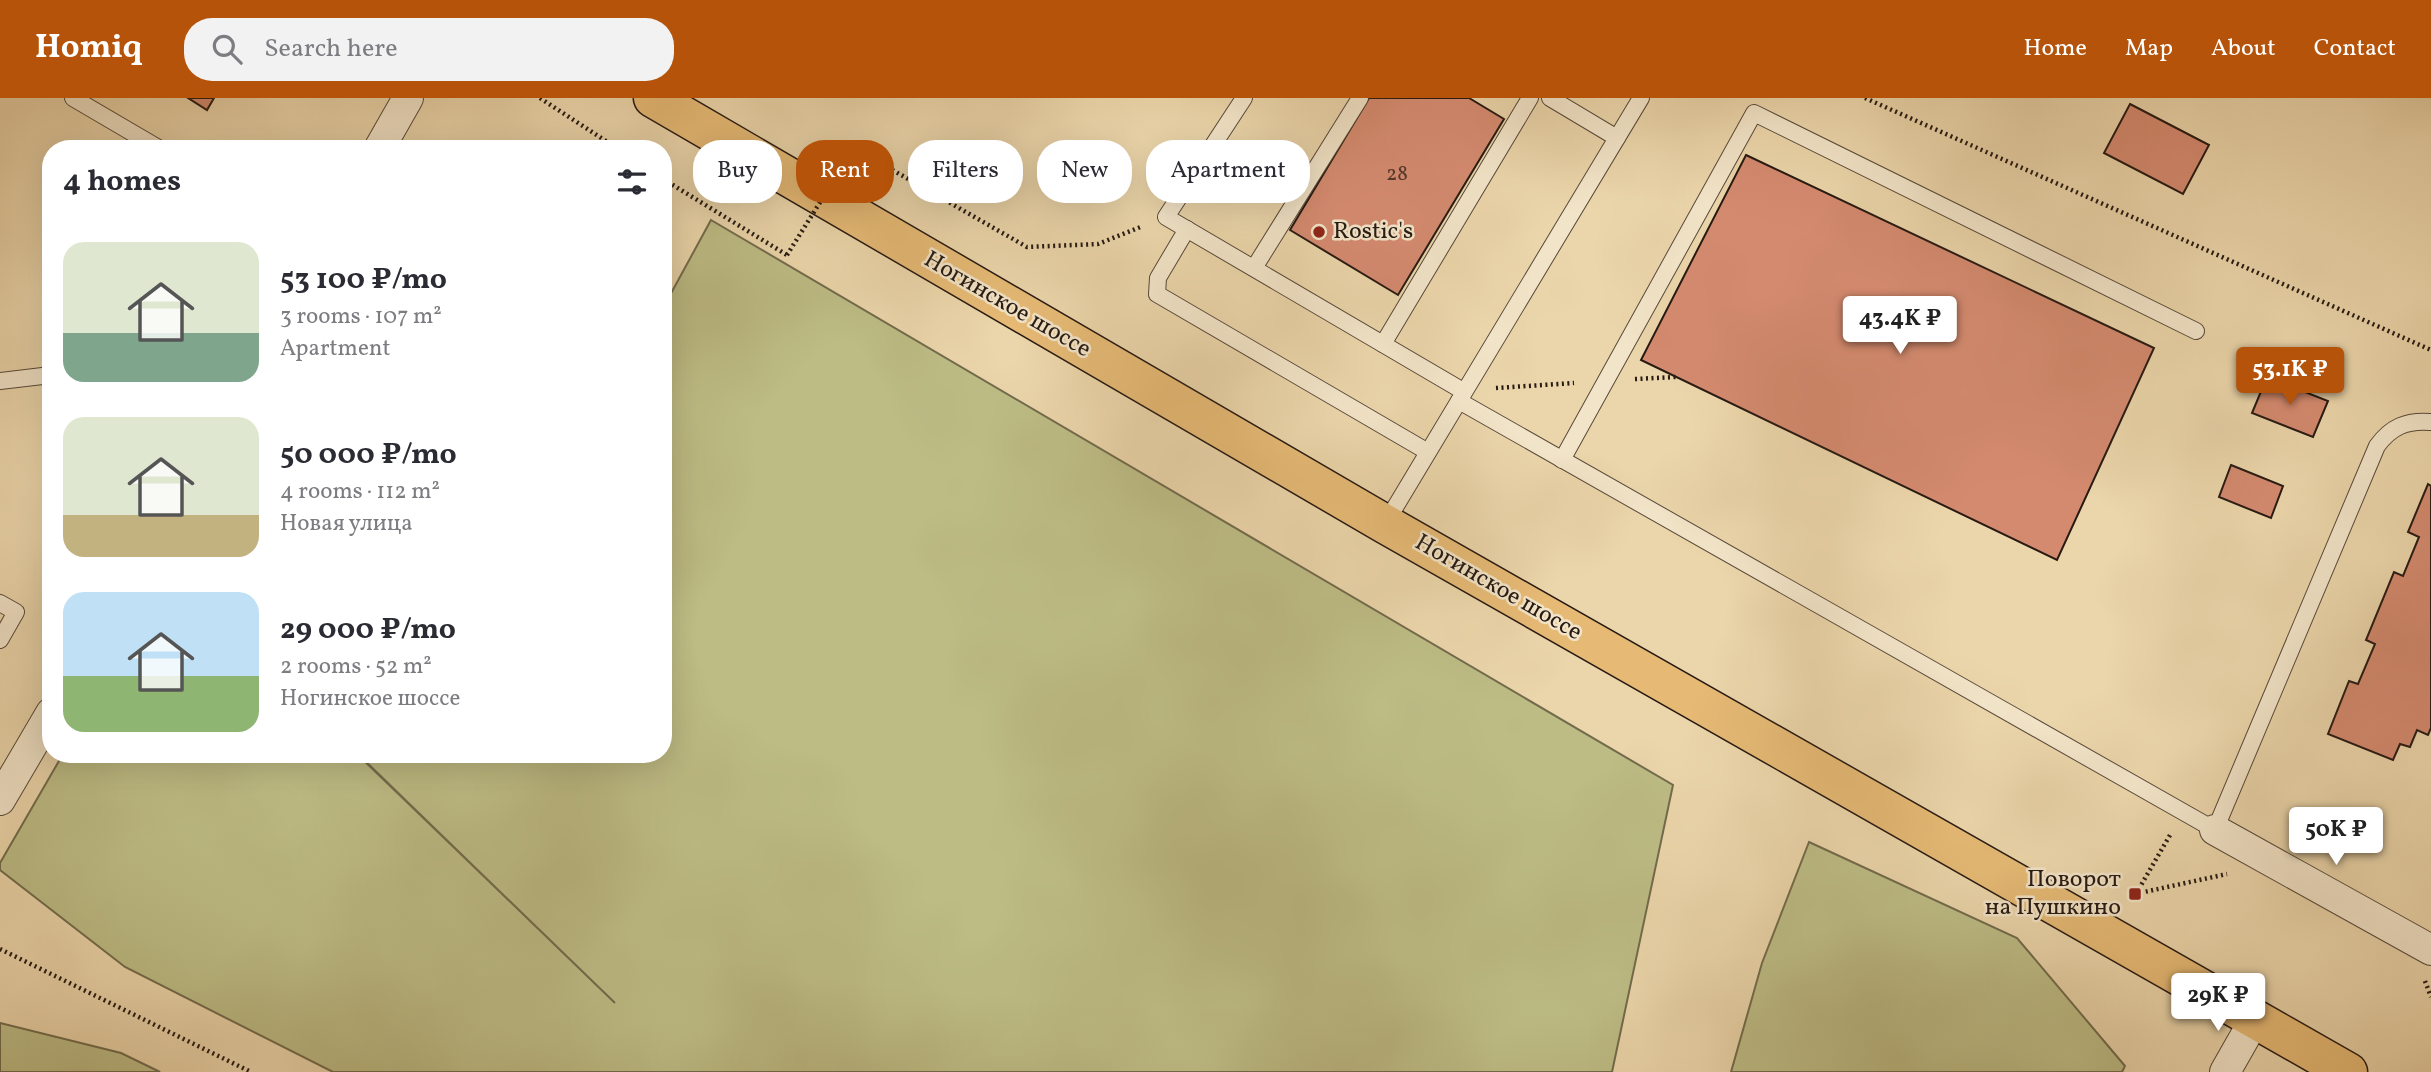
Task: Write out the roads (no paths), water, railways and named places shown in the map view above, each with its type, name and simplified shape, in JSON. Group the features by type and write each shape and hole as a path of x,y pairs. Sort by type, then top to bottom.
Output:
{"highway":[{"name":"Ногинское шоссе","path":"653,98 1385,524 2348,1072"}],"street":[{"path":"384,140 408,98"},
{"path":"0,800 42,728"},
{"path":"2215,830 2431,950"},
{"path":"2225,1072 2255,1019"}],"lane":[{"path":"73,98 145,140"},
{"path":"1244,98 1166,216 1383,344 1562,460 2215,830 2377,446 2386,434 2398,425 2414,421 2431,422"},
{"path":"1254,268 1360,98"},
{"path":"1383,344 1530,98"},
{"path":"1550,98 1617,138"},
{"path":"1385,524 1641,98"},
{"path":"1562,460 1754,113 2196,331"},
{"path":"1187,229 1158,278 1157,294 1428,452"},
{"path":"0,381 42,376"},
{"path":"0,603 16,612 0,640"}],"place":[{"name":"Rostic's","path":"1319,232"},
{"name":"Поворот на Пушкино","path":"2135,894"}]}
